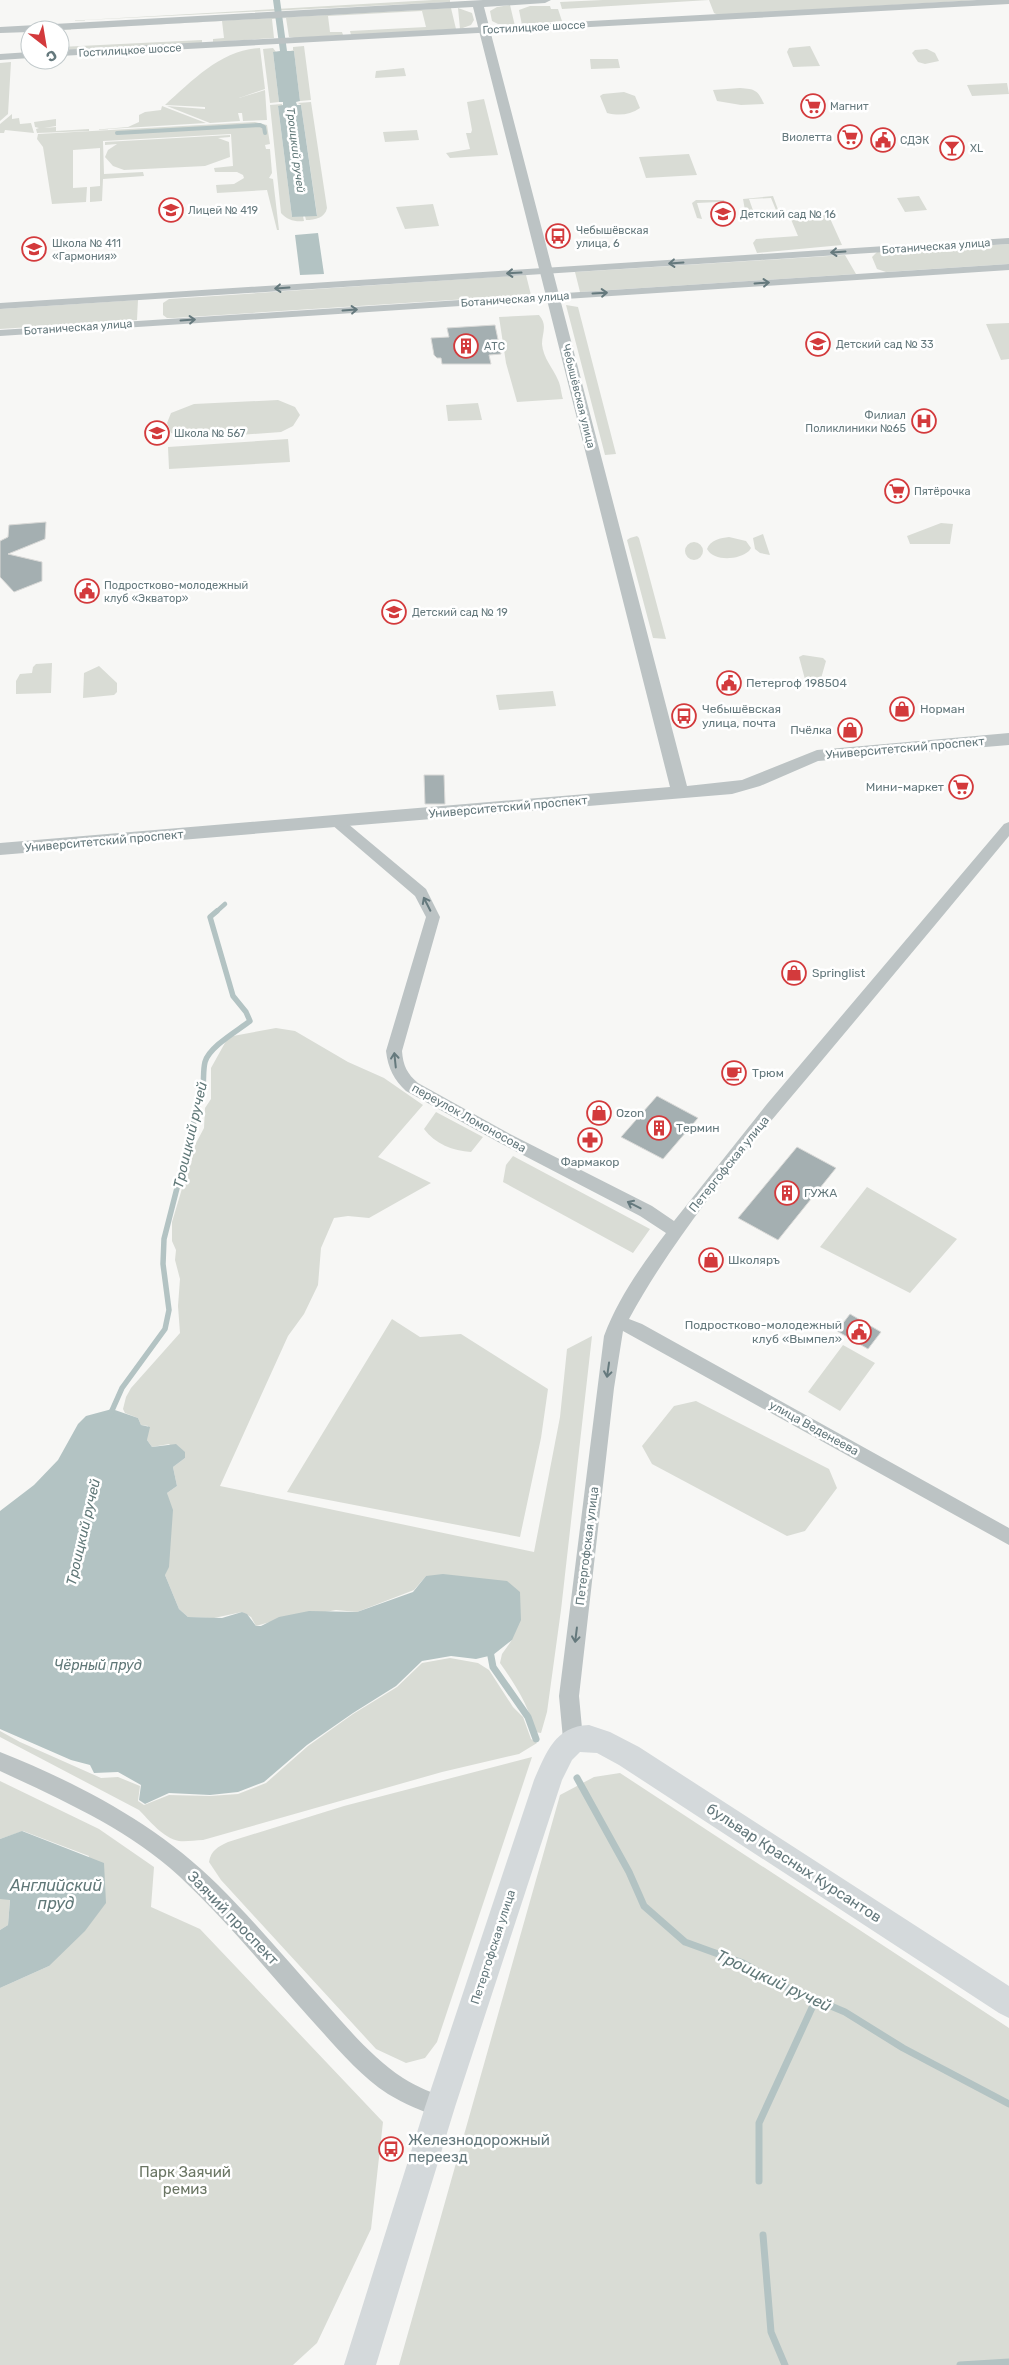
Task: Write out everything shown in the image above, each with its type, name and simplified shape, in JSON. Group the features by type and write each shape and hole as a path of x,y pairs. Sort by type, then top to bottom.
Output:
{"main road":[{"name":"бульвар Красных Курсантов","path":"573,1739 592,1738 607,1742 1009,2003"},
{"name":"Петергофская улица","path":"360,2365 440,2107 548,1780 556,1758 564,1745 573,1739"}],"street":[{"path":"70,21 266,11 379,0"},
{"path":"290,9 545,0"},
{"name":"Гостилицкое шоссе","path":"70,53 1009,1"},
{"name":"Чебышёвская улица","path":"478,2 680,792"},
{"path":"0,20 20,21"},
{"path":"0,30 20,27"},
{"path":"0,57 20,56"},
{"name":"Ботаническая улица","path":"0,306 157,309 553,297 868,263 1009,241"},
{"name":"Ботаническая улица","path":"0,333 157,309 547,271 868,263 1009,267"},
{"name":"Университетский проспект","path":"0,849 746,786 804,760 826,755 1009,739"},
{"name":"переулок Ломоносова","path":"336,821 421,893 433,917 394,1052 396,1069 400,1075 412,1087 504,1138 646,1212 676,1231"},
{"name":"Петергофская улица","path":"573,1739 569,1706 570,1687 605,1388 613,1336 618,1322 645,1274 676,1231 773,1108 1009,826"},
{"name":"улица Веденеева","path":"618,1322 636,1329 1009,1537"},
{"name":"Заячий проспект","path":"0,1761 110,1816 156,1845 210,1891 377,2072 397,2087 440,2107"}],"green space":[{"path":"433,0 450,0 450,2 70,21"},
{"path":"709,0 562,9 560,2"},
{"path":"709,0 979,0 718,15 714,13"},
{"path":"510,5 515,26 498,24 492,21 490,11 497,7"},
{"path":"530,6 550,6 551,9 558,9 562,21 522,25 519,10"},
{"path":"451,8 456,29 351,35 350,31 426,27 422,11 328,16 330,32 342,32 343,35 295,38 289,37 286,18 272,19 274,38 213,42 213,39 224,38 222,21 70,29"},
{"path":"458,8 472,13 474,20 471,25 460,29"},
{"path":"202,40 202,43 70,50 70,47"},
{"path":"304,46 311,100 300,101 294,51 290,50 293,50 293,47"},
{"path":"810,46 820,66 793,67 787,52 789,48"},
{"path":"260,48 265,89 239,98 265,90 267,120 243,121 242,113 238,113 240,121 210,123 167,106 205,109 205,107 165,105 220,60 246,50"},
{"path":"273,48 276,52 273,52 279,102 270,103 263,49"},
{"path":"927,49 935,53 939,61 925,64 918,62 912,53 915,50"},
{"path":"590,59 618,59 620,68 591,69"},
{"path":"11,62 8,114 0,121 0,63"},
{"path":"404,68 406,76 375,78 376,71"},
{"path":"1007,83 1009,94 972,96 967,85"},
{"path":"740,88 755,91 764,104 741,105 717,101 713,90"},
{"path":"624,92 635,96 640,108 624,114 607,113 600,96"},
{"path":"484,99 498,155 450,158 446,153 470,149 466,133 471,133 472,130 467,102"},
{"path":"311,102 327,208 319,218 306,220 305,216 317,215 301,105 298,103"},
{"path":"282,104 282,106 278,106 292,217 303,216 304,221 291,220 281,213 270,105"},
{"path":"162,106 206,123 92,130 128,127 139,122 139,115 145,112 161,110"},
{"path":"12,114 12,119 19,118 20,124 31,123 34,133 5,130 4,133 0,133 0,124"},
{"path":"56,119 56,126 44,128 56,127 56,131 89,129 89,131 37,133 36,129 39,128 35,127 34,122"},
{"path":"255,122 267,125 270,144 265,145 266,149 270,149 272,173 269,178 273,179 279,230 277,230 267,190 217,193 216,185 234,184 244,178 243,175 237,172 215,172 214,168 233,166 231,134 103,141 104,174 143,172 144,176 103,179 102,201 90,202 90,187 100,186 100,148 73,150 73,188 87,187 86,202 52,204 43,147 37,139 38,134"},
{"path":"417,130 419,140 385,142 383,132"},
{"path":"230,135 230,137 218,138 229,142 230,157 205,166 124,170 113,166 105,157 108,150 117,144 105,145 105,142"},
{"path":"689,154 697,175 646,178 639,157"},
{"path":"773,196 780,215 778,215 771,198 749,199 755,216 746,216 743,199"},
{"path":"919,196 927,210 905,212 897,198"},
{"path":"696,200 724,200 729,213 732,213 734,217 724,218 718,202 697,203 702,219 697,218 692,203"},
{"path":"433,204 439,226 405,229 396,207"},
{"path":"828,214 842,245 757,253 753,243 756,239 798,236 790,217"},
{"path":"1009,244 1009,264 886,272 877,269 872,257 877,252"},
{"path":"845,255 856,274 580,292 575,272"},
{"path":"526,275 531,295 174,318 167,318 163,315 163,303 169,299"},
{"path":"138,300 137,320 0,329 0,309"},
{"path":"566,305 578,307 616,454 605,455"},
{"path":"539,315 544,326 543,349 559,382 563,399 517,402 506,363 499,317"},
{"path":"1009,323 1009,359 1001,360 986,324"},
{"path":"278,400 295,407 300,415 293,426 281,432 195,438 171,433 167,423 171,413 194,404"},
{"path":"478,403 482,420 448,421 446,405"},
{"path":"288,439 290,462 169,469 168,447"},
{"path":"941,523 953,524 950,544 910,544 907,536"},
{"path":"763,534 770,555 760,553 755,549 753,538"},
{"path":"637,536 666,639 653,638 627,540"},
{"path":"729,537 746,541 751,548 745,554 733,558 715,556 707,549 713,542"},
{"path":"690,542 698,542 703,547 701,558 690,560 685,555 685,547"},
{"path":"803,655 823,658 826,661 820,682 815,685 806,683 799,657"},
{"path":"52,663 51,693 16,694 16,681 20,674 32,673 33,667 36,664"},
{"path":"99,666 117,683 117,692 114,695 83,698 84,673"},
{"path":"553,691 556,706 499,710 496,695"},
{"path":"276,1028 295,1031 348,1062 384,1078 423,1105 378,1157 431,1183 369,1218 348,1216 334,1218 321,1248 318,1285 304,1314 288,1336 220,1486 534,1552 560,1417 567,1349 592,1336 561,1610 547,1712 541,1733 535,1732 521,1696 500,1663 502,1654 512,1640 426,1576 414,1590 357,1612 336,1610 256,1626 251,1617 242,1612 214,1618 188,1617 179,1609 165,1575 171,1528 167,1493 177,1486 173,1467 185,1458 169,1444 152,1447 147,1440 148,1426 141,1425 138,1418 125,1413 123,1409 131,1388 180,1333 178,1306 180,1279 175,1260 176,1250 172,1241 172,1222 195,1145 204,1128 205,1108 211,1099 211,1068 226,1041 233,1036"},
{"path":"436,1112 483,1137 471,1152 458,1150 439,1143 424,1129"},
{"path":"513,1156 650,1229 633,1253 503,1182 506,1165"},
{"path":"867,1187 957,1239 910,1293 820,1247"},
{"path":"392,1319 420,1337 461,1334 548,1389 541,1438 520,1537 287,1492"},
{"path":"843,1345 875,1363 840,1411 808,1392"},
{"path":"696,1401 829,1469 837,1488 805,1531 787,1536 652,1464 642,1446 674,1406"},
{"path":"450,1658 478,1663 489,1670 513,1707 523,1717 531,1739 537,1743 519,1754 442,1772 203,1840 179,1841 167,1836 139,1810 0,1737 0,1731 20,1742 101,1778 118,1777 140,1786 138,1801 144,1805 169,1795 210,1796 238,1794 266,1783 308,1746 353,1714 397,1687 422,1663"},
{"path":"532,1757 437,2042 425,2058 406,2063 376,2049 221,1880 209,1862 213,1852 228,1842 344,1806"},
{"path":"620,1773 1009,2028 1009,2365 399,2365 560,1795 594,1777"},
{"name":"Парк Заячий ремиз","path":"0,1781 99,1829 154,1867 151,1907 200,1929 383,2122 371,2229 317,2343 293,2365 0,2365 0,1988 49,1966 89,1856 23,1831 0,1839"},
{"path":"0,1899 10,1899 8,1925 0,1930"}],"water":[{"name":"Троицкий ручей","path":"273,0 280,0 287,51 294,51 300,101 296,102 297,105 301,105 317,216 292,217 278,106 283,105 283,102 279,102 273,52 280,51"},
{"path":"318,233 324,274 300,275 295,235"},
{"name":"Чёрный пруд","path":"112,1409 138,1418 141,1425 150,1427 147,1440 152,1447 176,1444 185,1452 185,1458 173,1467 177,1486 167,1493 173,1510 169,1567 165,1575 179,1609 188,1617 222,1618 242,1612 247,1614 256,1626 261,1626 279,1617 309,1611 357,1612 413,1592 426,1576 443,1574 507,1581 520,1592 521,1620 512,1640 493,1655 476,1659 451,1656 422,1661 396,1686 307,1745 264,1782 238,1792 210,1795 169,1793 145,1804 139,1800 141,1785 118,1772 94,1773 90,1765 71,1760 0,1729 0,1511 34,1485 58,1460 78,1424 86,1416"},
{"name":"Английский пруд","path":"22,1831 104,1863 106,1903 85,1931 49,1966 0,1988 0,1930 8,1925 10,1900 0,1899 0,1839"}],"building":[{"name":"АТС","path":"495,325 501,354 489,355 491,364 442,364 441,358 437,358 434,355 431,338 449,337 447,328"},
{"path":"46,522 45,539 8,554 42,562 42,581 14,592 0,577 0,541 8,537 9,525"},
{"path":"424,775 444,775 445,804 425,804"},
{"name":"Термин","path":"657,1096 698,1118 663,1159 621,1137"},
{"name":"ГУЖА","path":"797,1147 836,1168 778,1240 738,1218"},
{"name":"Подростково-молодежный клуб «Вымпел»","path":"850,1314 881,1332 868,1349 837,1331"}],"waterway":[{"path":"117,133 260,125 264,127 265,133"},
{"name":"Троицкий ручей","path":"216,912 225,904"},
{"name":"Троицкий ручей","path":"110,1415 122,1388 165,1329 169,1310 163,1264 164,1239 203,1086 205,1062 218,1045 250,1021 246,1012 233,996 210,917 217,911"},
{"name":"Троицкий ручей","path":"490,1651 493,1667 528,1717 536,1739"},
{"name":"Троицкий ручей","path":"577,1778 629,1872 644,1906 685,1942 743,1963 786,1987 816,2000"},
{"path":"759,2181 759,2123 816,2000"},
{"name":"Троицкий ручей","path":"816,2000 845,2012 903,2048 1009,2104"},
{"path":"763,2235 771,2332 785,2365"},
{"path":"960,2365 1009,2362"}],"place":[{"name":"Магнит","path":"813,106"},
{"name":"Виолетта","path":"850,137"},
{"name":"СДЭК","path":"883,140"},
{"name":"XL","path":"952,148"},
{"name":"Лицей № 419","path":"171,210"},
{"name":"Детский сад № 16","path":"723,214"},
{"name":"Чебышёвская улица, 6","path":"558,236"},
{"name":"Школа № 411 «Гармония»","path":"34,249"},
{"name":"Детский сад № 33","path":"818,344"},
{"name":"АТС","path":"466,346"},
{"name":"Филиал Поликлиники №65","path":"924,421"},
{"name":"Школа № 567","path":"157,433"},
{"name":"Пятёрочка","path":"897,491"},
{"name":"Подростково-молодежный клуб «Экватор»","path":"87,591"},
{"name":"Детский сад № 19","path":"394,612"},
{"name":"Петергоф 198504","path":"729,683"},
{"name":"Норман","path":"902,709"},
{"name":"Чебышёвская улица, почта","path":"684,716"},
{"name":"Пчёлка","path":"850,730"},
{"name":"Мини-маркет","path":"961,787"},
{"name":"Springlist","path":"794,973"},
{"name":"Трюм","path":"734,1073"},
{"name":"Ozon","path":"599,1113"},
{"name":"Термин","path":"659,1128"},
{"name":"Фармакор","path":"590,1140"},
{"name":"ГУЖА","path":"787,1193"},
{"name":"Школяръ","path":"711,1260"},
{"name":"Подростково-молодежный клуб «Вымпел»","path":"859,1332"},
{"name":"Железнодорожный переезд","path":"391,2149"}]}
